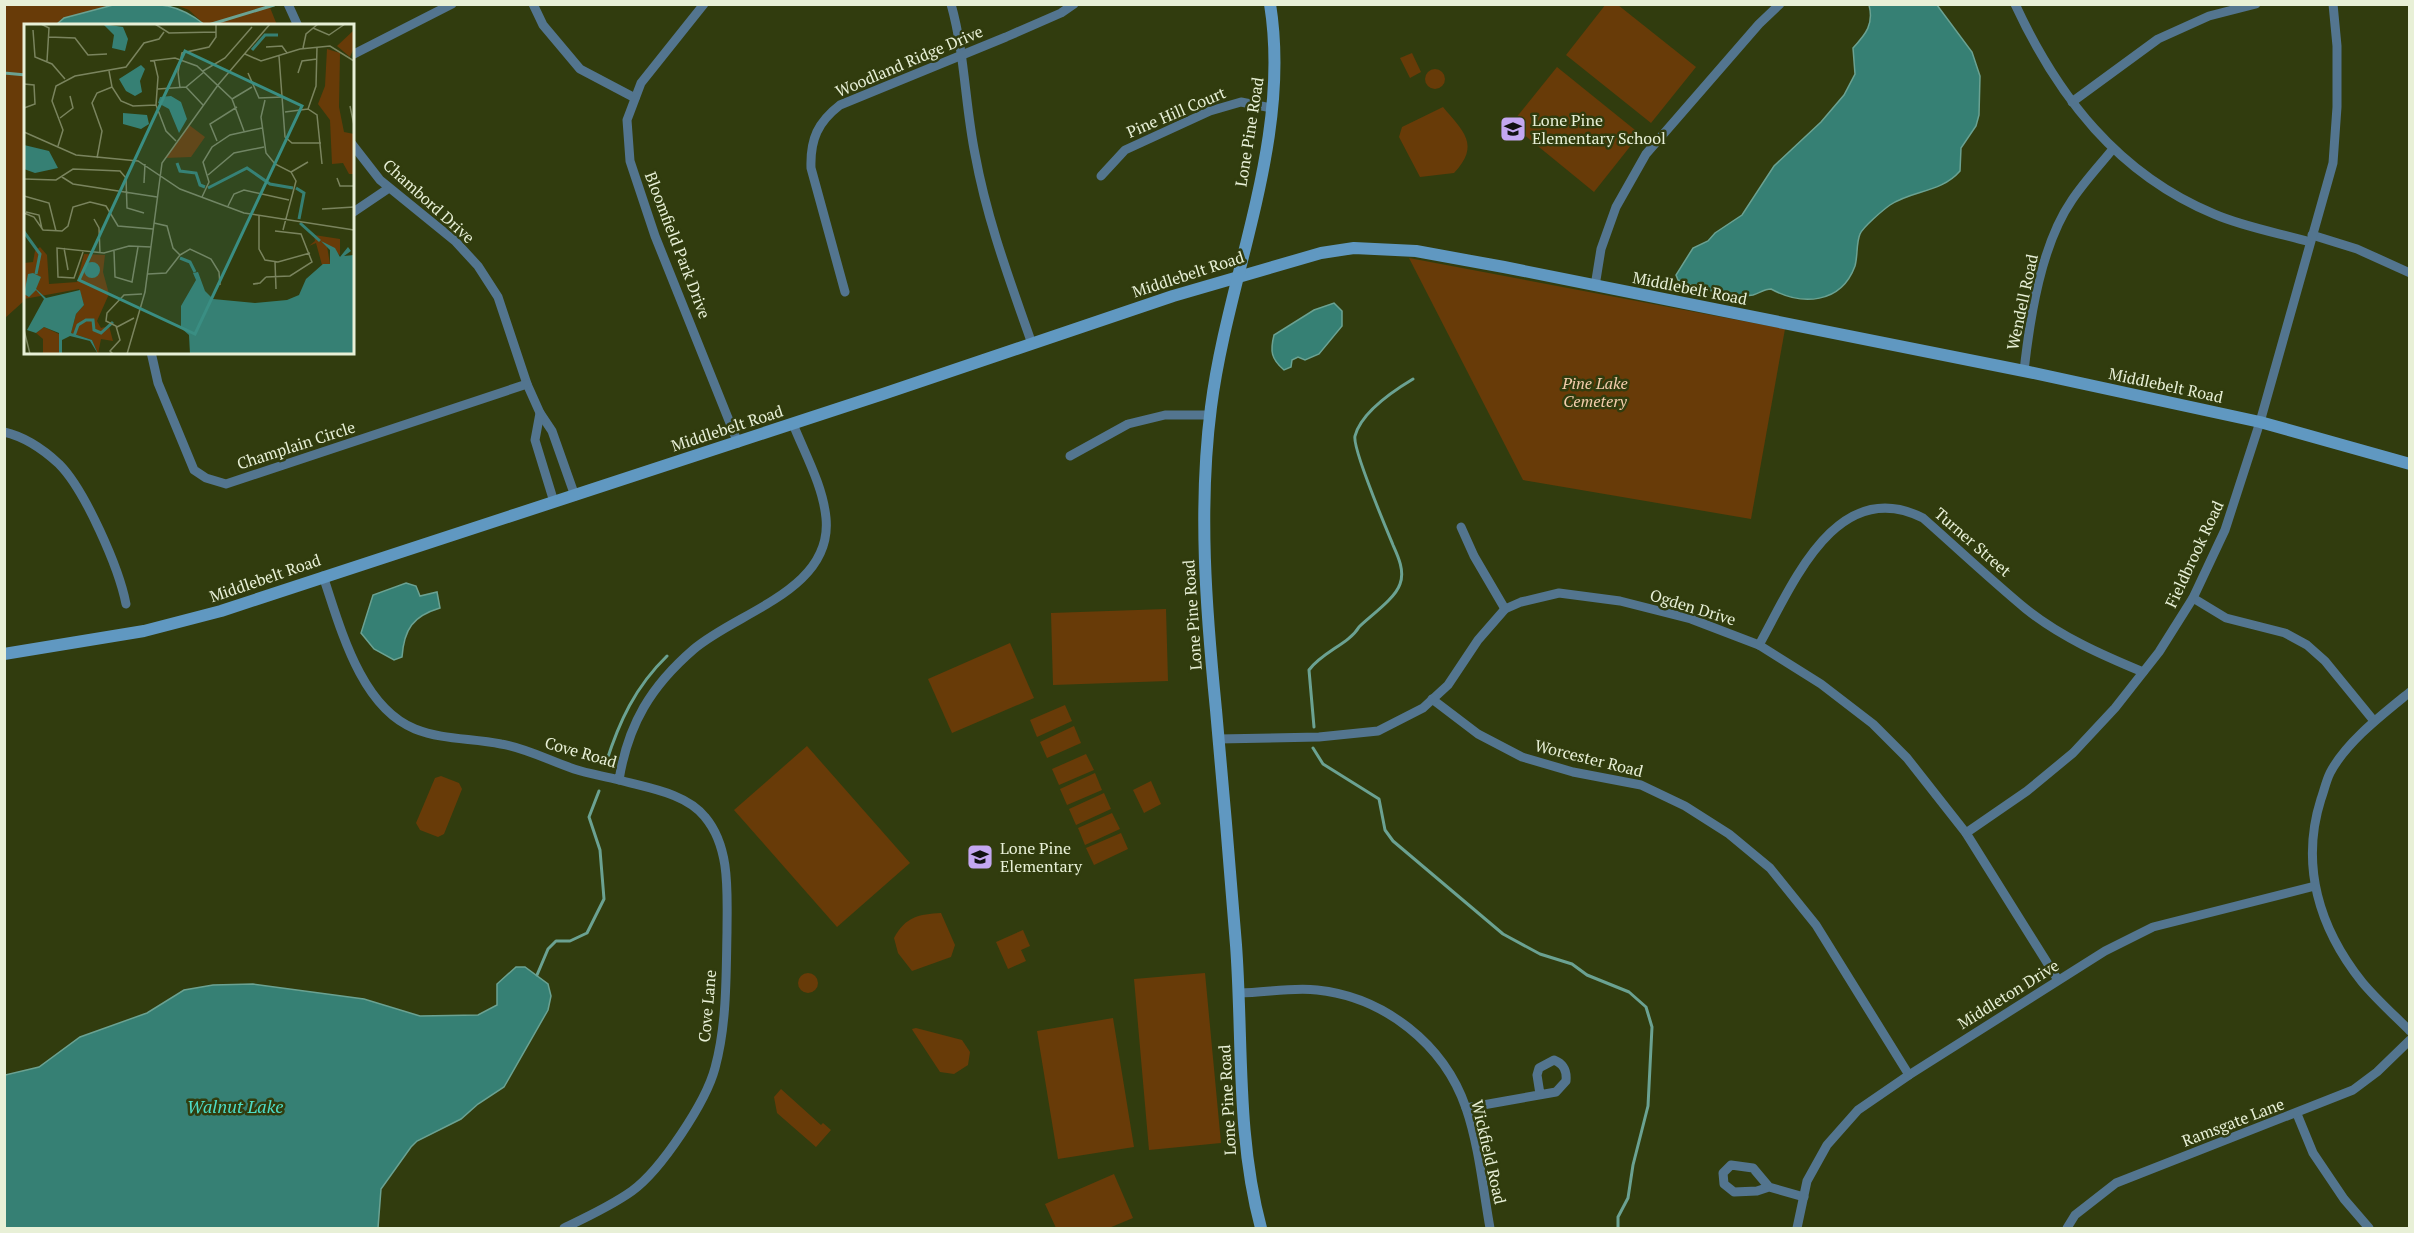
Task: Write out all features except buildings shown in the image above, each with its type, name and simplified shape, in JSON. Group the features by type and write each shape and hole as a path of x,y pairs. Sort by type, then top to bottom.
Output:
{"street":[{"path":"288,4 297,24"},
{"path":"354,54 452,4"},
{"path":"533,4 543,25 580,69 635,98"},
{"name":"Bloomfield Park Drive","path":"704,4 641,83 627,120 630,161 655,236 738,442"},
{"path":"951,4 962,54 967,108 985,201 995,239 1032,344"},
{"name":"Woodland Ridge Drive","path":"845,292 815,188 811,159 813,137 821,123 840,105 1050,18 1074,4"},
{"name":"Lone Pine Road","path":"1260,1228 1244,1133 1239,993 1210,649 1203,512 1204,469 1210,414 1222,338 1239,275 1272,108 1276,63 1270,4"},
{"path":"1595,286 1601,249 1616,207 1646,154 1752,32 1780,4"},
{"path":"2015,4 2032,40 2072,102 2112,150 2155,184 2215,215 2356,249 2409,273"},
{"path":"2072,102 2158,39 2209,15 2256,4"},
{"name":"Fieldbrook Road","path":"1966,833 2027,791 2073,753 2115,708 2143,672 2193,598 2225,530 2260,422 2332,163 2337,118 2337,46 2332,4"},
{"name":"Pine Hill Court","path":"1101,176 1125,150 1210,111 1240,102 1272,108"},
{"name":"Chambord Drive","path":"354,146 389,188 455,241 478,266 498,297 527,384 540,413 552,431 575,496"},
{"name":"Wendell Road","path":"2024,371 2029,326 2044,259 2071,201 2112,150"},
{"path":"354,212 389,188"},
{"name":"Middlebelt Road","path":"4,654 165,627 221,611 1239,275 1322,252 1353,248 1389,248 1425,253 2024,371 2260,422 2409,464"},
{"name":"Champlain Circle","path":"151,354 158,383 194,470 206,478 226,484 527,384"},
{"path":"540,413 535,440 554,502"},
{"path":"1070,456 1128,424 1165,415 1210,414"},
{"name":"Cove Road","path":"323,576 346,648 370,690 391,712 412,728 446,738 501,744 578,770 619,780 623,753 634,722 655,690 693,650 719,630 792,588 810,571 820,552 826,519 817,483 793,424"},
{"path":"4,432 29,441 61,466 107,546 121,581 126,604"},
{"name":"Turner Street","path":"1759,645 1818,544 1844,522 1866,511 1888,506 1905,509 1923,518 2027,609 2057,630 2100,654 2143,672"},
{"path":"1461,527 1474,556 1505,609"},
{"name":"Ogden Drive","path":"1218,739 1329,737 1378,731 1423,708 1448,685 1478,640 1505,609 1521,602 1559,593 1620,601 1691,619 1759,645 1821,684 1873,724 1907,758 1966,833 2058,980"},
{"path":"2193,598 2226,618 2286,633 2307,645 2325,661 2374,721"},
{"path":"2409,692 2374,721 2330,772 2312,833 2311,858 2315,886 2324,915 2337,942 2362,982 2409,1031"},
{"name":"Worcester Road","path":"1432,699 1478,734 1522,757 1573,772 1641,785 1685,806 1729,834 1770,868 1816,925 1909,1074"},
{"name":"Cove Lane","path":"564,1228 633,1190 658,1164 707,1095 716,1066 723,1020 726,878 720,843 705,817 692,804 619,780"},
{"name":"Middleton Drive","path":"1797,1228 1807,1181 1827,1145 1858,1110 1909,1074 2105,951 2154,927 2315,886"},
{"name":"Wickfield Road","path":"1239,993 1315,990 1337,993 1394,1016 1430,1047 1450,1076 1466,1108 1490,1228"},
{"name":"Ramsgate Lane","path":"2067,1228 2074,1215 2116,1183 2297,1114 2353,1090 2377,1072 2409,1040"},
{"path":"1466,1108 1540,1094"},
{"path":"2297,1114 2313,1153 2344,1198 2369,1228"},
{"path":"1769,1187 1757,1191 1734,1192 1724,1184 1723,1173 1731,1165 1753,1168 1769,1187 1804,1197"}],"green space":[{"path":"1606,4 1618,5 1696,67 1651,123 1566,55"},
{"path":"5,5 113,5 64,18 57,24 24,24 24,301 5,318"},
{"path":"176,5 269,5 277,24 204,24 189,10"},
{"path":"1412,53 1421,72 1410,78 1400,58"},
{"path":"1557,67 1640,134 1594,192 1511,124"},
{"path":"1431,69 1439,69 1445,75 1445,83 1439,89 1431,89 1425,83 1425,75"},
{"path":"1443,107 1466,138 1468,146 1466,154 1454,173 1420,177 1399,137 1402,127"},
{"name":"Pine Lake Cemetery","path":"1409,258 1785,329 1751,519 1523,480"},
{"path":"1166,609 1168,681 1053,685 1051,613"},
{"path":"1010,643 1034,698 952,733 928,679"},
{"path":"1065,705 1072,721 1037,737 1030,720"},
{"path":"1074,726 1081,743 1047,758 1040,742"},
{"path":"807,746 910,863 837,927 734,810"},
{"path":"1086,754 1094,770 1059,785 1052,769"},
{"path":"1095,773 1102,790 1067,805 1060,789"},
{"path":"441,776 459,783 462,789 444,834 438,837 420,830 416,823 435,778"},
{"path":"1151,781 1161,804 1144,813 1133,790"},
{"path":"1104,793 1111,809 1076,825 1069,809"},
{"path":"1112,813 1120,829 1085,845 1078,828"},
{"path":"1121,833 1128,849 1094,865 1086,848"},
{"path":"941,913 955,945 951,957 912,971 898,953 894,938 903,925 913,918"},
{"path":"1023,930 1030,946 1021,950 1026,961 1008,969 996,942"},
{"path":"808,973 815,976 818,983 815,990 808,993 801,990 798,983 801,976"},
{"path":"1205,973 1221,1143 1149,1150 1134,979"},
{"path":"1113,1018 1134,1147 1058,1159 1037,1031"},
{"path":"916,1028 962,1040 970,1052 968,1065 954,1074 940,1072 912,1029"},
{"path":"781,1089 821,1125 823,1123 831,1130 816,1147 777,1113 774,1097"},
{"path":"1114,1174 1133,1218 1109,1228 1056,1228 1045,1204"}],"water":[{"path":"152,4 173,7 204,24 57,24 64,18 113,5"},
{"path":"1869,5 1937,5 1972,52 1980,76 1979,115 1976,126 1961,148 1960,171 1944,183 1890,205 1869,223 1860,234 1855,266 1849,279 1830,294 1819,298 1795,298 1771,289 1745,296 1704,289 1678,280 1676,275 1693,248 1708,241 1715,233 1742,215 1774,166 1821,122 1844,95 1855,74 1853,48 1870,23"},
{"path":"1334,303 1342,311 1342,326 1319,354 1305,360 1298,357 1292,360 1291,367 1284,370 1276,362 1273,354 1274,335 1314,310"},
{"path":"406,583 416,586 420,596 437,592 440,608 423,615 412,625 405,639 402,657 394,660 374,649 361,633 373,595"},
{"name":"Walnut Lake","path":"516,967 525,967 548,984 551,996 548,1010 504,1087 478,1104 461,1119 417,1141 411,1147 381,1189 378,1228 5,1228 5,1075 39,1067 80,1037 147,1013 184,990 213,985 253,984 364,999 420,1016 478,1015 497,1005 497,984"}],"waterway":[{"path":"212,24 274,5"},
{"path":"4,73 24,75"},
{"path":"1314,727 1309,670 1321,658 1355,633 1388,601 1400,584 1402,574 1399,559 1364,471 1355,436 1358,427 1371,411 1387,396 1413,379"},
{"path":"606,763 629,706 646,680 667,656"},
{"path":"1313,748 1323,764 1379,799 1385,830 1393,841 1503,934 1540,954 1572,964 1587,975 1629,992 1646,1007 1652,1027 1648,1106 1633,1165 1628,1198 1618,1217 1618,1228"},
{"path":"537,975 548,949 556,941 570,941 587,933 604,899 600,850 589,817 599,791"}],"place":[{"name":"Lone Pine Elementary School","path":"1513,129"},
{"name":"Lone Pine Elementary","path":"980,857"}]}
